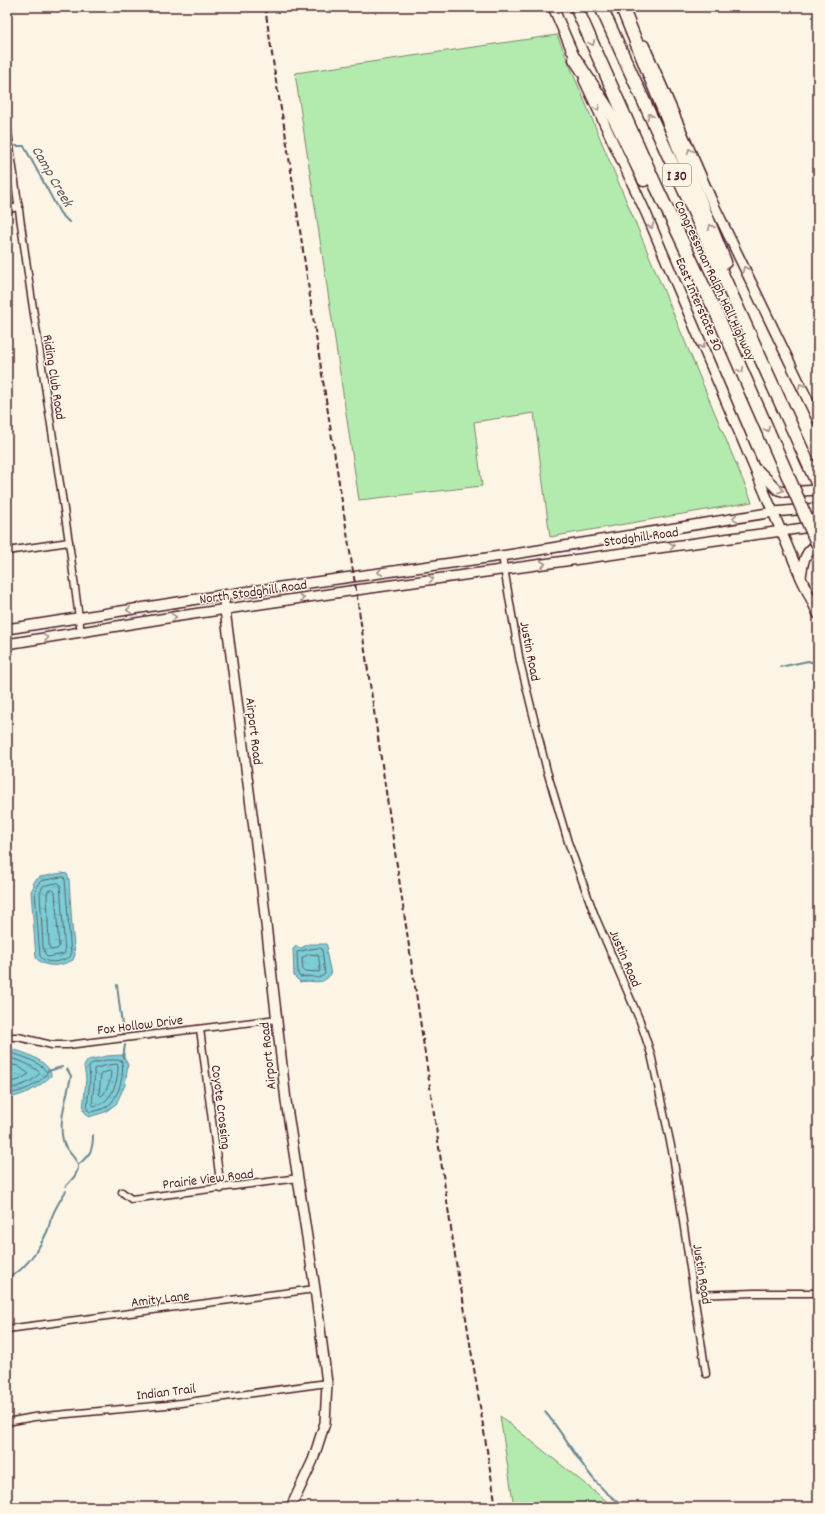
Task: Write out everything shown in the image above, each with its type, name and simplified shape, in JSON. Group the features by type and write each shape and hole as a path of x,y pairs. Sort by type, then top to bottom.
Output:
{"highway":[{"name":"Congressman Ralph Hall Highway","path":"576,7 656,186 720,321 818,545"},
{"name":"Congressman Ralph Hall Highway","path":"600,7 818,485"},
{"path":"622,7 727,267 753,342"},
{"path":"575,59 615,120 706,302 720,321"}],"main road":[{"name":"East Interstate 30","path":"553,7 575,59 646,213 801,578 818,614"},
{"path":"626,7 712,200 818,421"},
{"path":"753,465 778,490 784,492 818,490"},
{"name":"Stodghill Road","path":"502,556 774,512 818,508"},
{"name":"Stodghill Road","path":"505,569 818,526"},
{"path":"801,578 804,559 813,547 818,545"},
{"name":"North Stodghill Road","path":"7,629 223,595 502,556"},
{"name":"North Stodghill Road","path":"7,644 225,609 505,569"},
{"name":"Airport Road","path":"223,595 277,1019 287,1114 299,1178 327,1383 325,1423 313,1460 291,1507"}],"street":[{"name":"Riding Club Road","path":"7,125 32,303 69,542 81,633"},
{"path":"7,209 19,207"},
{"path":"7,551 69,542"},
{"name":"Justin Road","path":"502,556 520,662 532,714 557,806 568,842 595,916 640,1021 651,1054 673,1155 706,1374"},
{"name":"Fox Hollow Drive","path":"7,1037 18,1037 52,1045 68,1045 277,1019"},
{"name":"Coyote Crossing","path":"200,1029 221,1189"},
{"name":"Prairie View Road","path":"122,1192 131,1199 221,1189 299,1178"},
{"name":"Amity Lane","path":"7,1329 315,1289"},
{"path":"694,1295 818,1293"},
{"name":"Indian Trail","path":"7,1422 34,1417 166,1404 327,1383"}],"green space":[{"path":"557,35 752,502 550,537 534,413 474,422 482,486 359,500 295,73"},
{"path":"500,1416 614,1507 514,1507"}],"water":[{"path":"62,873 67,874 69,879 75,955 73,960 68,962 59,965 49,965 44,964 36,958 31,891 34,886 33,882 40,877"},
{"path":"309,944 326,944 331,974 324,980 317,982 300,982 294,976 293,949 296,946 301,948"},
{"path":"7,1049 19,1051 41,1061 50,1071 51,1076 32,1090 21,1095 8,1098"},
{"path":"123,1055 128,1065 125,1085 116,1104 105,1112 89,1117 83,1110 86,1079 84,1066 88,1060 107,1056"}],"waterway":[{"name":"Camp Creek","path":"16,146 24,146 60,213 69,222"},
{"path":"780,667 808,661 818,664"},
{"path":"117,985 123,1033"},
{"path":"123,1058 125,1045"},
{"path":"48,1071 62,1067"},
{"path":"66,1186 74,1177 78,1168 77,1162 64,1144 62,1136 62,1119 71,1076 67,1069"},
{"path":"78,1165 90,1152 93,1135"},
{"path":"7,1277 19,1271 35,1253 47,1232 56,1208 66,1191"},
{"path":"545,1412 594,1480 605,1492 617,1501 630,1507"}],"railway":[{"path":"265,7 356,590 459,1282 496,1507"}]}
